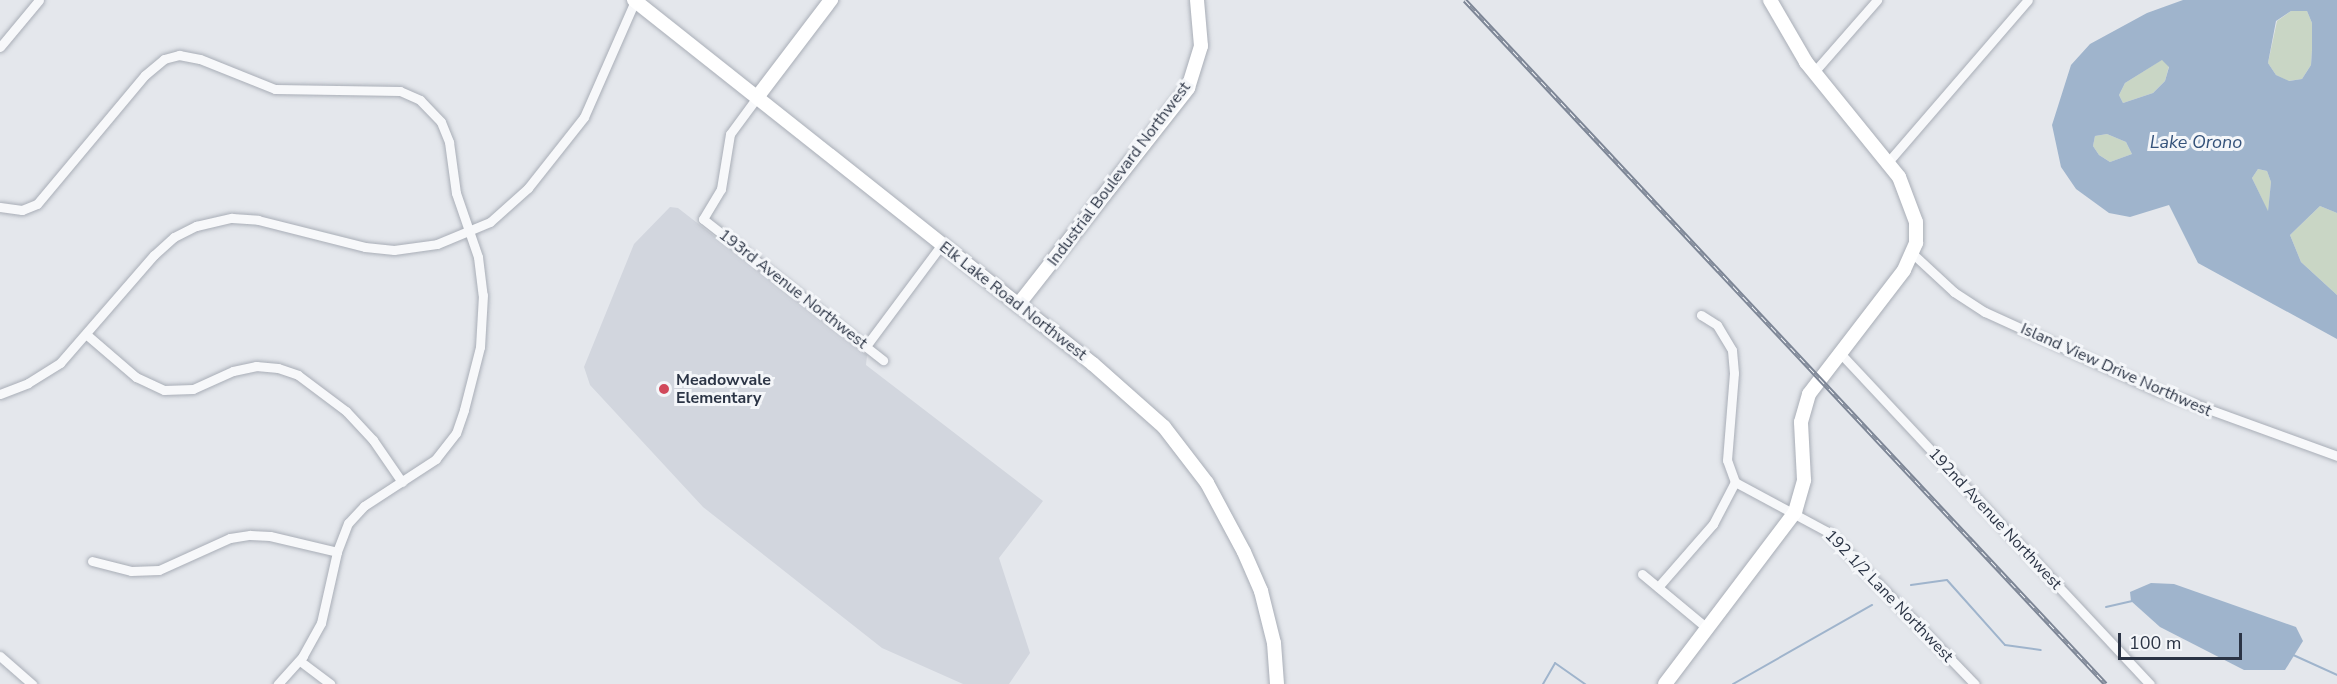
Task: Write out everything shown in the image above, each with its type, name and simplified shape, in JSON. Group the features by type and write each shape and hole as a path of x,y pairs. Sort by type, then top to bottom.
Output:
{"street":[{"path":"0,47 39,0"},
{"path":"0,394 39,377 87,335 164,245 184,231 208,222 232,218 258,220 387,249 422,248 471,232 520,198 577,126 605,75 620,28 635,0"},
{"name":"Elk Lake Road Northwest","path":"635,0 1018,305 1164,427 1207,483 1233,527 1261,591 1274,643 1277,684"},
{"path":"758,96 831,0"},
{"name":"Industrial Boulevard Northwest","path":"1018,305 1188,88 1201,46 1197,0"},
{"path":"1665,684 1795,512 1804,480 1801,422 1805,403 1912,254 1917,233 1911,200 1888,162 1815,72 1770,0"},
{"path":"1815,72 1877,0"},
{"path":"1888,162 2028,0"},
{"path":"0,207 22,210 43,198 145,75 164,59 193,57 275,89 388,89 420,100 435,114 446,131 453,184 471,232 482,282 483,321 464,410 444,451 355,514 342,533 321,623 300,661 278,684"},
{"name":"193rd Avenue Northwest","path":"758,96 730,134 721,189 704,219 883,360"},
{"path":"866,346 942,244"},
{"name":"Island View Drive Northwest","path":"1912,254 1954,292 1985,312 2177,399 2337,456"},
{"path":"1658,587 1713,524 1735,482 1727,460 1734,373 1732,350 1717,325 1701,315"},
{"path":"87,335 136,377 164,390 193,389 233,371 256,366 278,368 298,375 352,417 402,482"},
{"name":"192nd Avenue Northwest","path":"1841,354 2150,684"},
{"name":"192 1/2 Lane Northwest","path":"1735,482 1752,494 1821,526 1854,555 1975,684"},
{"path":"92,561 150,572 178,564 230,538 250,535 270,536 337,552"},
{"path":"1642,574 1708,629"},
{"path":"0,656 32,684"},
{"path":"300,661 330,684"}],"shaded area":[{"path":"670,207 678,208 867,355 866,365 1043,501 999,558 1030,653 1009,684 963,684 882,648 703,507 590,385 584,367 634,244"}],"green space":[{"path":"2291,11 2307,11 2312,23 2312,50 2311,65 2302,79 2288,81 2276,75 2268,63 2277,21"},
{"path":"2163,59 2169,66 2165,81 2153,93 2123,103 2119,95 2125,83"},
{"path":"2107,134 2126,142 2132,154 2110,162 2099,155 2093,146 2095,136"},
{"path":"2258,169 2267,171 2271,182 2268,212 2252,178"},
{"path":"2320,206 2337,213 2337,295 2301,262 2290,235"}],"water":[{"name":"Lake Orono","path":"2183,0 2337,0 2337,213 2320,206 2290,235 2301,262 2337,295 2337,339 2198,263 2169,205 2130,217 2109,213 2076,189 2061,167 2052,125 2071,65 2090,44 2147,13","holes":["2291,11 2307,11 2312,23 2311,65 2302,79 2289,81 2276,75 2268,63 2276,21","2162,60 2169,67 2165,81 2153,93 2123,103 2119,95 2125,83","2107,134 2126,142 2132,154 2110,162 2099,155 2093,146 2095,136","2258,169 2267,171 2271,182 2268,211 2252,178"]},
{"path":"2151,583 2174,584 2296,627 2303,641 2285,670 2244,670 2160,627 2131,601 2130,592"}],"waterway":[{"path":"1911,585 1947,580 2005,645 2041,650"},
{"path":"2106,607 2132,601"},
{"path":"1733,684 1872,605"},
{"path":"2291,654 2337,675"},
{"path":"1543,684 1555,663 1585,684"}],"railway":[{"path":"1465,0 2106,684"}],"place":[{"name":"Meadowvale Elementary","path":"664,389"}]}
